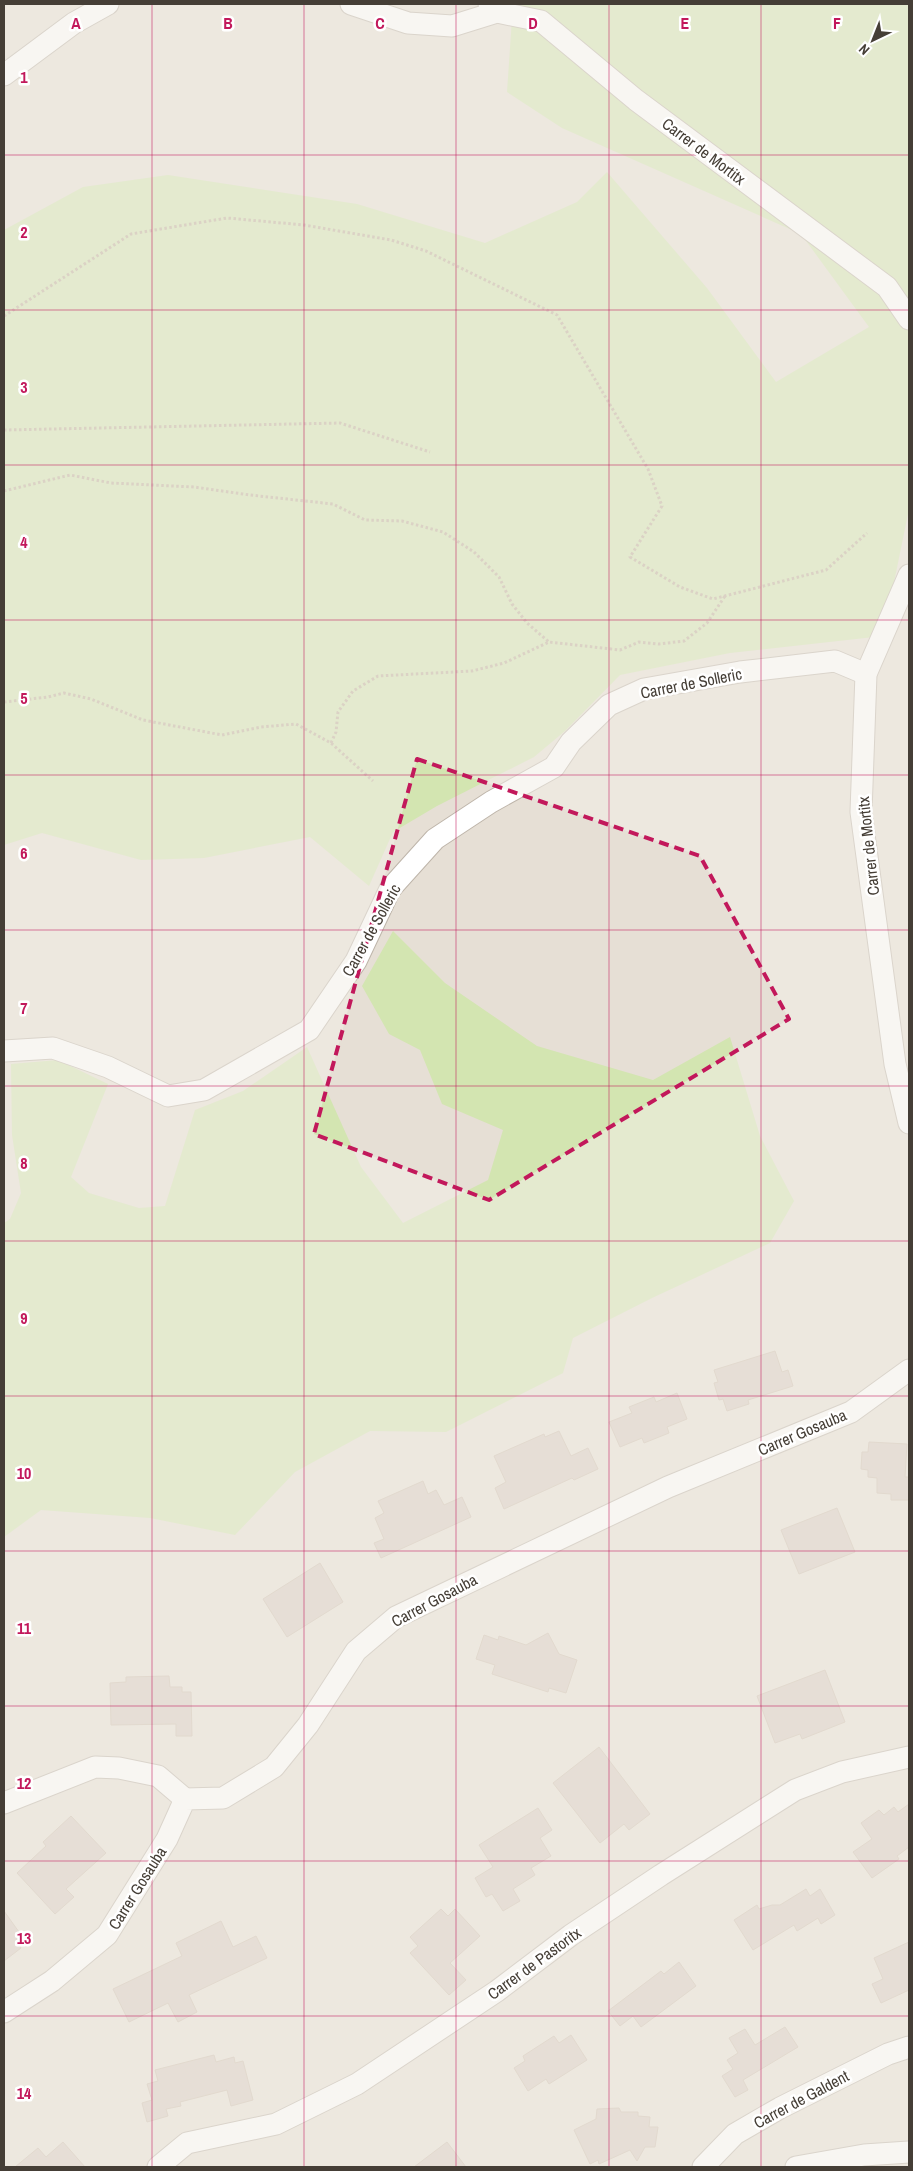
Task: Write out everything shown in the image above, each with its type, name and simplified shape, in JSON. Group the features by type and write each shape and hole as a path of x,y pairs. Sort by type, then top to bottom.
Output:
{"street":[{"path":"4,75 74,23 108,4"},
{"path":"351,4 408,23 452,26 493,8"},
{"name":"Carrer de Mortitx","path":"493,8 541,21 636,100 886,287 909,319"},
{"name":"Carrer de Mortitx","path":"909,574 866,674 861,812 895,1064 909,1123"},
{"name":"Carrer de Solleric","path":"4,1051 53,1048 108,1067 168,1096 204,1090 309,1030 356,961 390,888 435,839 491,802 554,767 571,742 609,705 644,689 740,672 835,661 866,674"},
{"name":"Carrer Gosauba","path":"4,2012 52,1982 106,1935 167,1839 185,1799 223,1798 274,1767 308,1725 356,1651 396,1617 668,1487 851,1412 909,1370"},
{"name":"Carrer de Pastoritx","path":"158,2167 186,2143 276,2124 357,2084 497,1991 571,1935 620,1902 795,1790 842,1772 909,1757"},
{"path":"4,1803 95,1767 119,1768 158,1776 185,1799"},
{"name":"Carrer de Galdent","path":"704,2167 735,2134 765,2116 888,2054 909,2047"},
{"path":"796,2167 864,2155 909,2152"}],"path":[{"path":"4,316 131,234 227,218 304,225 391,240 426,250 557,315 648,469 662,506 630,557 680,587 712,599 826,570 868,533"},
{"path":"4,430 340,423 430,452"},
{"path":"4,491 70,475 111,483 194,487 333,504 365,520 402,521 443,532 474,552 499,577 512,604 527,623 549,642"},
{"path":"331,743 336,732 338,712 352,691 378,676 472,670 504,663 549,642 620,650 639,642 659,644 684,641 708,622 725,596"},
{"path":"4,702 48,697 64,693 91,699 143,720 222,736 296,724 331,743 373,781"}],"highlighted area":[{"path":"417,759 700,856 789,1019 489,1200 314,1134"}],"shaded area":[{"path":"4,4 909,4 909,2167 4,2167"}],"green space":[{"path":"513,4 909,4 909,509 883,636 730,653 620,675 565,731 534,757 437,806 393,832 369,886 310,837 204,858 141,860 42,833 4,845 4,230 83,187 168,175 357,204 485,243 577,202 607,172 707,288 776,382 869,327 801,234 562,128 507,92"},
{"path":"393,931 445,983 537,1046 653,1080 730,1037 760,1136 794,1201 770,1243 652,1298 573,1338 563,1373 446,1432 370,1431 295,1472 235,1535 150,1518 41,1510 4,1537 4,1223 10,1219 21,1193 12,1135 11,1064 58,1060 108,1084 71,1177 89,1193 139,1208 165,1206 195,1110 243,1091 307,1047 361,1167 403,1223 488,1180 503,1130 442,1104 420,1050 389,1034 362,986"}],"building":[{"path":"775,1351 782,1372 788,1370 793,1386 748,1400 749,1404 727,1411 723,1399 719,1400 714,1383 718,1382 714,1370"},
{"path":"677,1393 687,1419 667,1427 669,1433 644,1443 642,1438 620,1447 609,1422 632,1413 629,1407 654,1397 656,1402"},
{"path":"559,1431 571,1456 588,1448 598,1469 574,1480 572,1478 504,1509 495,1488 506,1482 494,1456 544,1434 545,1437"},
{"path":"869,1442 907,1444 905,1477 909,1477 909,1500 891,1500 891,1494 877,1493 877,1478 868,1477 868,1470 861,1469 862,1452 868,1452"},
{"path":"423,1481 428,1494 436,1490 444,1505 462,1497 471,1517 381,1558 374,1543 384,1539 375,1518 384,1513 378,1501"},
{"path":"837,1508 855,1552 799,1574 781,1530"},
{"path":"320,1563 343,1602 287,1637 263,1599"},
{"path":"548,1633 559,1654 577,1660 566,1693 549,1688 548,1692 492,1674 495,1665 476,1659 484,1635 498,1640 499,1636 526,1645"},
{"path":"825,1670 845,1722 802,1739 800,1734 775,1743 757,1696"},
{"path":"169,1676 170,1687 182,1687 182,1692 191,1692 192,1736 176,1736 176,1724 111,1725 110,1683 126,1682 126,1677"},
{"path":"599,1747 650,1814 629,1830 624,1824 600,1843 553,1783"},
{"path":"909,1804 909,1847 897,1856 899,1859 872,1878 853,1852 872,1839 861,1823 879,1810 884,1815 894,1807 898,1812"},
{"path":"538,1808 552,1830 540,1838 551,1856 531,1868 535,1875 513,1889 520,1901 503,1911 492,1894 486,1897 475,1878 493,1867 479,1845"},
{"path":"71,1816 106,1853 66,1889 74,1897 55,1914 17,1873 46,1846 43,1842"},
{"path":"806,1889 810,1896 820,1889 835,1915 821,1924 818,1918 797,1931 794,1925 753,1950 734,1920 757,1905 759,1909 780,1905"},
{"path":"441,1909 448,1916 455,1909 480,1936 450,1963 466,1980 449,1995 410,1953 418,1946 410,1937"},
{"path":"4,1911 24,1939 18,1943 21,1948 4,1961"},
{"path":"221,1921 233,1947 256,1936 267,1958 189,1995 197,2012 178,2022 168,2003 129,2022 113,1989 182,1956 176,1943"},
{"path":"909,1942 909,1990 881,2003 872,1984 883,1979 874,1958"},
{"path":"679,1962 696,1986 641,2027 633,2016 620,2026 608,2011 661,1971 664,1974"},
{"path":"785,2027 798,2047 743,2080 748,2090 735,2097 722,2076 733,2069 727,2060 738,2053 729,2038 745,2029 755,2045"},
{"path":"571,2035 587,2060 549,2084 546,2079 528,2091 514,2068 525,2061 523,2056 554,2036 559,2043"},
{"path":"214,2055 216,2062 234,2057 235,2063 243,2061 253,2100 231,2106 227,2090 180,2102 181,2106 166,2109 168,2116 147,2122 142,2103 152,2100 147,2084 158,2081 155,2070"},
{"path":"619,2108 621,2112 638,2112 638,2116 650,2117 649,2127 658,2127 655,2147 645,2147 637,2161 630,2150 599,2164 598,2160 590,2164 574,2130 596,2119 597,2109"},
{"path":"63,2142 85,2167 15,2167 38,2148 46,2157"},
{"path":"447,2142 466,2167 414,2167"}]}
